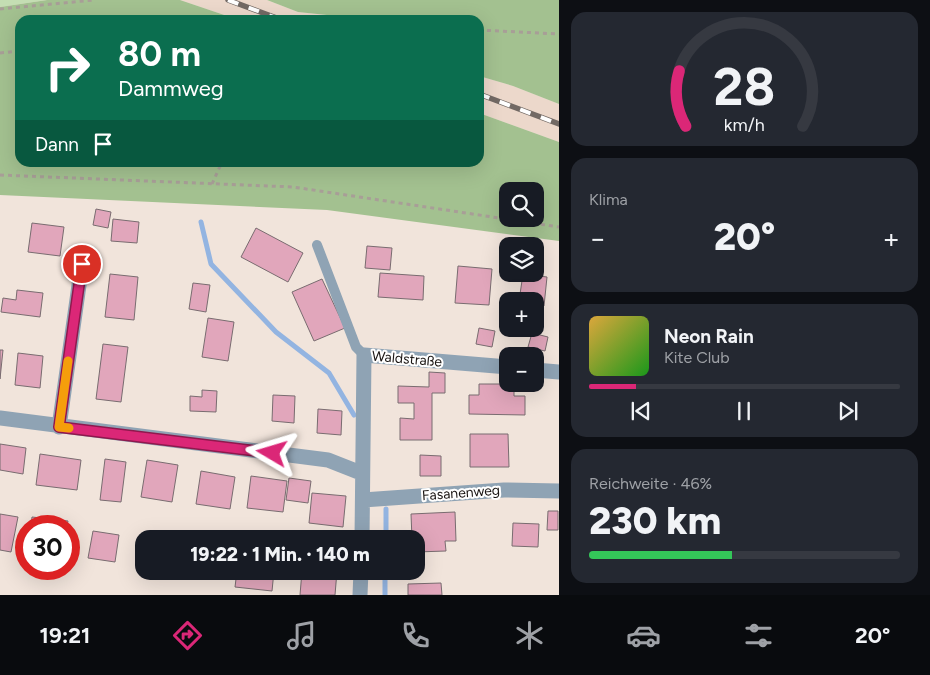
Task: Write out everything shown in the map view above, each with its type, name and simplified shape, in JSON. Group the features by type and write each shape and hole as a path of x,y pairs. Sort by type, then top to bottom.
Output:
{"street":[{"path":"59,427 82,264"},
{"name":"Waldstraße","path":"362,530 361,473 364,355 499,366"},
{"path":"544,371 559,372"},
{"path":"0,418 328,460 361,473"},
{"name":"Fasanenweg","path":"363,500 504,490 559,490"},
{"path":"360,595 361,580"}],"lane":[{"path":"316,245 356,347 364,355"}],"path":[{"path":"0,9 94,0"},
{"path":"484,30 559,34"},
{"path":"0,53 15,52"},
{"path":"212,184 220,167"},
{"path":"0,175 293,187 559,227"}],"shaded area":[{"path":"180,0 267,0 298,12 327,15 224,15"},
{"path":"484,77 513,86 559,104 559,142 484,115"}],"green space":[{"path":"0,0 47,0 0,7"},
{"path":"47,0 180,0 224,15 15,15 15,167 484,167 484,115 559,142 559,241 544,239 544,237 529,237 327,210 0,195 0,7"},
{"path":"267,0 559,0 559,104 513,86 484,77 484,15 327,15 298,12"}],"building":[{"path":"96,209 111,212 108,228 93,225"},
{"path":"113,219 139,222 137,243 111,241"},
{"path":"32,223 64,227 60,256 28,252"},
{"path":"256,228 303,253 288,282 241,257"},
{"path":"367,246 392,248 390,270 365,268"},
{"path":"458,266 492,269 489,305 455,303"},
{"path":"380,273 424,276 423,300 378,297"},
{"path":"110,274 138,277 134,320 105,317"},
{"path":"544,277 547,277 544,306 544,292 520,292 522,282 544,282"},
{"path":"322,279 345,328 314,341 292,292"},
{"path":"193,283 210,285 206,312 189,309"},
{"path":"17,290 43,293 40,317 1,312 3,298 16,300"},
{"path":"208,318 234,322 228,361 202,357"},
{"path":"479,328 495,331 492,347 476,344"},
{"path":"531,337 548,337 545,351 544,347 528,347"},
{"path":"103,344 128,347 121,402 96,399"},
{"path":"0,350 3,350 0,379"},
{"path":"18,353 43,356 40,388 15,385"},
{"path":"429,372 445,373 445,393 432,393 432,440 400,440 400,418 414,419 414,403 398,403 398,386 429,387"},
{"path":"479,384 499,384 499,392 514,392 514,396 525,396 525,415 469,414 469,395 479,395"},
{"path":"202,390 217,391 216,412 190,411 190,396 202,397"},
{"path":"273,395 295,396 294,423 272,421"},
{"path":"318,409 342,411 341,435 317,433"},
{"path":"470,434 508,434 509,467 470,467"},
{"path":"0,444 26,448 23,474 0,470"},
{"path":"40,454 81,460 77,490 36,485"},
{"path":"420,455 441,456 441,476 420,476"},
{"path":"105,459 126,462 121,502 100,500"},
{"path":"147,460 178,465 172,502 141,497"},
{"path":"201,471 235,477 230,509 196,504"},
{"path":"251,476 287,481 283,512 247,508"},
{"path":"289,478 311,481 308,503 286,500"},
{"path":"312,493 346,496 343,527 309,523"},
{"path":"548,511 558,511 558,530 547,530"},
{"path":"455,512 456,541 445,541 446,551 425,552 425,530 412,530 411,514"},
{"path":"0,514 15,516 15,532 11,552 0,550"},
{"path":"513,523 539,524 538,547 512,546"},
{"path":"93,531 119,535 115,562 88,558"},
{"path":"236,580 273,580 272,591 235,587"},
{"path":"301,580 336,580 335,595 300,595"},
{"path":"441,583 442,595 408,595 408,584"}],"waterway":[{"path":"201,222 211,264 276,332 329,373 354,415"},
{"path":"386,509 386,530"},
{"path":"385,580 385,595"}],"railway":[{"path":"228,0 268,15"},
{"path":"484,96 559,124"}],"slow traffic":[{"path":"68,361 59,427 69,428"}],"route":[{"path":"82,264 59,427 272,453"}]}
